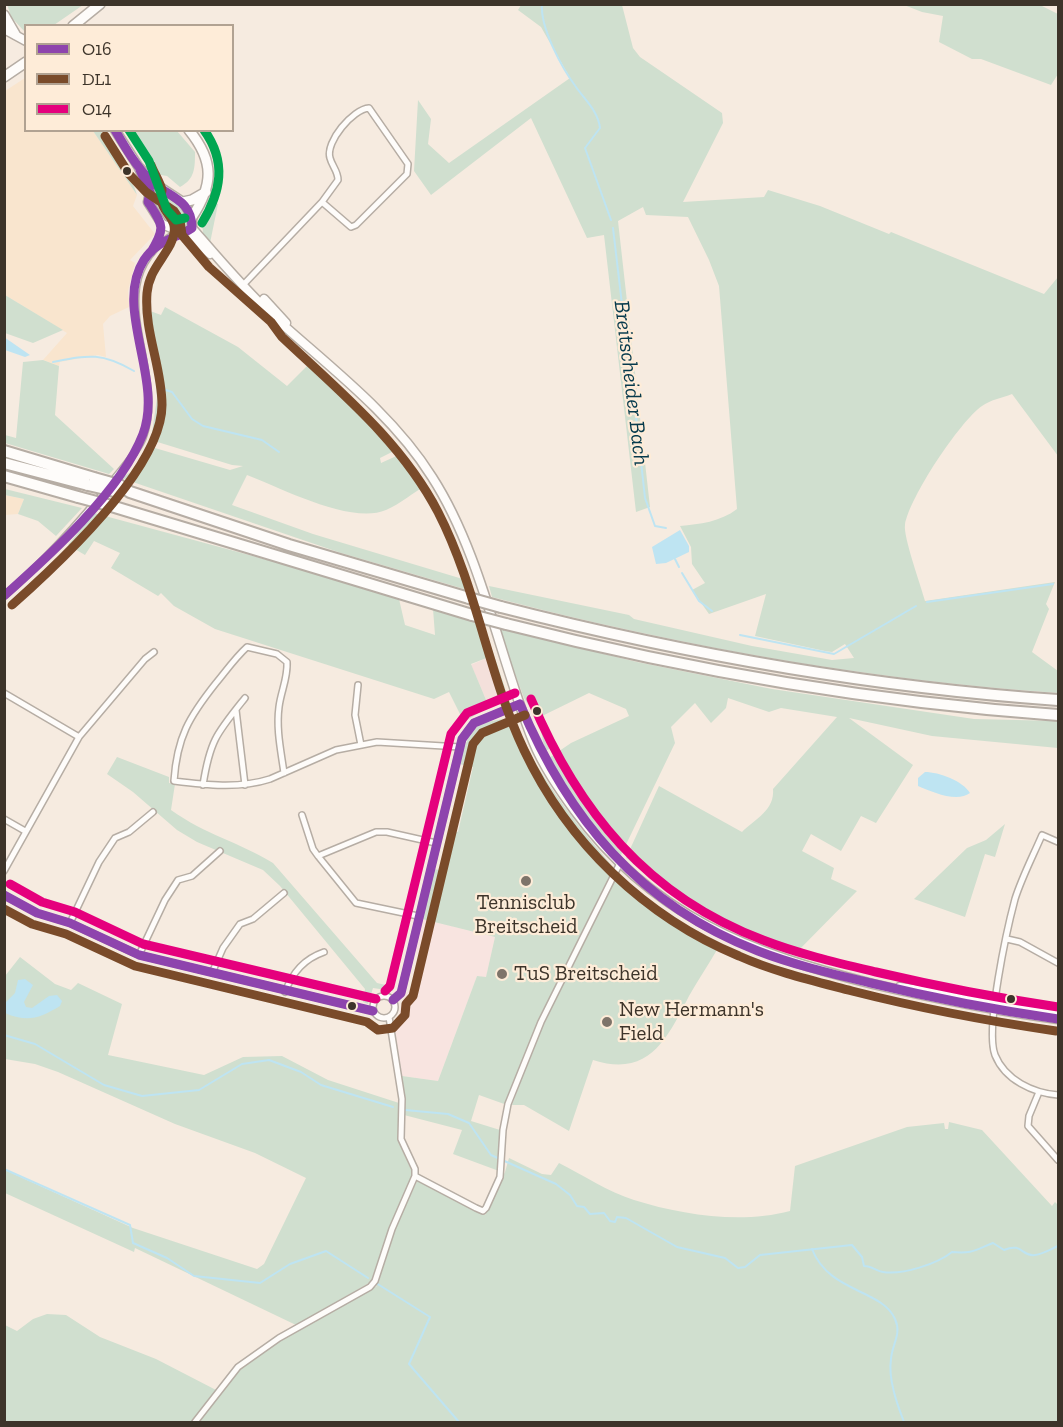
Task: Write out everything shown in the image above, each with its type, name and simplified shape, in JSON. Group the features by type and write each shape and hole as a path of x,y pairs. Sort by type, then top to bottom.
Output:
{"highway":[{"path":"4,453 53,466 91,481"},
{"path":"4,463 117,488 290,545 469,598 643,642 803,672 908,687 1059,700"},
{"path":"4,476 108,505 472,615 640,656 810,689 996,711 1059,715"},
{"path":"4,482 78,497"}],"main road":[{"path":"76,24 100,4"},
{"path":"4,15 15,34"},
{"path":"4,77 24,63"},
{"path":"190,132 207,160 208,182 205,199 192,217"},
{"path":"183,202 206,192"}],"street":[{"path":"4,28 24,40"},
{"path":"243,284 339,180 329,157 329,149 350,118 363,109 369,108 408,164 407,174 351,227 322,201"},
{"path":"116,132 154,189"},
{"path":"154,189 169,190 183,202 192,217 192,228 218,259 243,284 280,314 290,328 381,416 433,478 469,552 535,744 563,795 590,831 620,863 671,907 740,944 796,964 924,997 1059,1011"},
{"path":"154,189 148,202 162,224 180,233 218,259"},
{"path":"157,246 162,224"},
{"path":"4,596 67,538 142,441 150,410 135,301 140,269 146,257 157,246 192,228"},
{"path":"284,773 279,739 279,710 288,674 287,662 278,654 252,647 242,652 193,712 178,745 174,781 203,785 245,785 284,773 336,750 361,745 399,742 460,747"},
{"path":"4,871 80,737 145,659 154,652"},
{"path":"358,685 355,715 361,745"},
{"path":"4,693 80,737"},
{"path":"203,785 208,753 215,734 245,698"},
{"path":"393,1000 401,993 436,843 466,731 474,723 520,704"},
{"path":"236,710 245,785"},
{"path":"70,923 99,862 115,838 129,832 153,812"},
{"path":"302,814 313,849 356,903 418,916"},
{"path":"4,819 25,831"},
{"path":"318,856 376,832 387,832 436,843"},
{"path":"1059,842 1042,835 1016,898 996,1004 993,1041 995,1054 1002,1066 1018,1082 1039,1092 1059,1095"},
{"path":"138,955 165,900 178,880 192,876 220,851"},
{"path":"415,1176 476,1208 483,1211 486,1208 500,1178 504,1155 503,1130 508,1104 541,1022 620,863"},
{"path":"212,973 223,948 240,924 253,919 284,893"},
{"path":"4,896 37,913 70,923 138,955 285,992 373,1011 380,1018 389,1017"},
{"path":"1008,939 1020,942 1059,963"},
{"path":"285,992 298,968 313,956 324,952"},
{"path":"195,1422 237,1367 279,1338 370,1287 375,1281 392,1229 415,1176 415,1169 401,1139 402,1098 389,1017 395,1009 393,1000 389,996 380,996 374,1002 373,1011"},
{"path":"996,1004 1059,1019"},
{"path":"1039,1092 1029,1116 1028,1125 1059,1160"}],"shaded area":[{"path":"24,79 24,132 94,132 137,195 133,206 155,234 130,260 135,263 128,291 129,307 110,316 103,324 106,357 98,355 60,362 59,366 43,360 67,333 5,295 5,91"},
{"path":"4,495 24,499 18,514 5,515"},
{"path":"489,657 504,692 501,697 488,704 471,665"},
{"path":"422,919 495,937 486,978 477,976 438,1081 402,1076 395,1030 404,995 411,989 419,960 415,948"}],"green space":[{"path":"7,4 83,4 55,24 24,24 24,31 11,17"},
{"path":"521,5 622,5 633,48 640,57 722,113 723,123 683,202 764,197 768,190 820,206 889,234 891,232 1044,294 1058,277 1058,456 1012,394 989,402 961,427 925,479 909,513 905,531 925,601 1055,582 1046,604 1049,609 1032,652 1058,671 1058,693 915,679 773,658 632,631 492,597 489,586 629,615 634,619 752,646 832,660 854,658 845,644 832,652 755,636 766,594 709,614 692,590 705,583 692,564 691,547 680,526 717,520 737,509 719,286 688,217 646,215 643,207 618,221 650,507 636,512 604,235 587,238 531,118 431,195 414,171 418,100 431,119 428,144 449,163 570,78 541,27 518,10"},
{"path":"904,5 1040,5 1058,14 1058,74 1051,85 981,59 972,59 939,42 943,16 922,12"},
{"path":"94,132 102,132 137,195"},
{"path":"126,132 178,132 195,152 191,177 180,187 167,176 155,174"},
{"path":"156,190 168,195 183,208 188,225 179,229 160,215 153,198 153,192"},
{"path":"215,202 218,204 210,243 203,233 202,223"},
{"path":"4,295 63,330 33,343 5,333"},
{"path":"165,307 238,347 287,386 312,361 400,448 380,458 381,463 403,453 426,485 386,510 354,513 316,503 247,475 232,505 313,534 466,580 471,591 341,553 121,478 131,472 148,446 230,470 243,466 232,465 151,440 157,398 155,373 142,308 161,315"},
{"path":"43,360 59,366 55,415 114,469 109,474 5,443 5,435 16,438 23,362"},
{"path":"5,489 82,508 56,536 38,521 18,514 24,499 5,495"},
{"path":"94,513 275,562 399,599 405,625 435,635 433,609 484,625 506,691 489,657 471,664 489,707 463,720 449,692 434,699 215,629 174,606 161,593 158,596 111,568 120,553 94,541 85,555 68,545"},
{"path":"498,628 637,662 772,689 974,719 1058,721 1058,748 932,736 849,718 913,765 876,823 861,816 841,851 811,834 802,851 834,868 831,879 857,891 794,955 723,927 682,903 626,858 659,786 742,832 767,808 771,803 773,789 837,717 781,708 769,712 728,698 726,708 711,723 695,703 671,727 675,743 620,857 572,799 549,758 571,743 629,716 626,709 589,693 542,716 550,748 545,752 540,725 524,698"},
{"path":"512,718 545,778 585,834 615,869 598,904 602,907 616,878 666,917 718,948 692,990 673,1027 654,1051 629,1064 612,1064 593,1060 569,1131 524,1105 512,1105 536,1041 507,1105 479,1095 471,1121 500,1130 499,1171 453,1154 462,1130 404,1115 402,1076 438,1081 477,976 486,977 495,937 422,919 434,869 444,871 454,831 458,832 473,767 459,764 467,741 475,728 481,724"},
{"path":"117,757 169,777 169,783 175,784 171,810 184,819 273,863 377,983 394,987 393,991 373,988 368,1004 363,1002 365,989 280,886 263,870 197,842 177,830 133,792 107,774"},
{"path":"1005,824 995,857 985,854 965,917 914,899 967,848 986,840"},
{"path":"20,957 55,984 71,990 78,983 122,1004 108,1055 204,1075 243,1057 282,1056 328,1080 399,1103 398,1141 414,1176 394,1231 418,1179 485,1215 509,1158 542,1174 551,1175 559,1163 615,1193 672,1210 712,1216 752,1217 790,1211 795,1166 907,1127 944,1123 945,1129 948,1129 949,1122 982,1130 1052,1206 1055,1202 1058,1205 1058,1422 5,1422 5,1325 17,1331 33,1319 47,1314 66,1315 100,1337 156,1359 218,1391 238,1367 260,1351 377,1286 371,1282 296,1325 135,1248 134,1252 5,1193 5,1170 133,1228 257,1269 264,1264 306,1178 255,1153 175,1124 58,1072 35,1064 5,1059 5,976"}],"water":[{"path":"4,337 30,355 25,357 5,350"},
{"path":"680,530 689,546 689,552 666,563 656,564 652,547"},
{"path":"925,772 950,778 970,793 965,796 952,797 918,786 918,778"},
{"path":"25,979 33,985 24,1002 26,1007 32,1008 49,996 57,995 62,1001 60,1006 34,1018 20,1018 5,1013 5,1003 15,993 18,980"}],"waterway":[{"name":"Breitscheider Bach","path":"542,4 544,24 553,47 564,69 594,111 599,122 600,128 585,148 611,220"},
{"name":"Breitscheider Bach","path":"613,228 629,364 627,374 632,380 645,498 655,526 666,528"},
{"path":"53,362 95,357 112,361 134,371"},
{"path":"159,388 172,392 192,419 203,426 262,440 279,452"},
{"path":"675,559 679,567"},
{"path":"682,573 699,601 712,611"},
{"path":"927,602 1053,584"},
{"path":"740,635 834,654 916,606"},
{"path":"4,1035 35,1044 104,1085 142,1096 199,1090 242,1064 269,1060 301,1072 321,1085 393,1107"},
{"path":"405,1110 448,1114 469,1123 491,1155 556,1184 570,1195 577,1206 584,1207 590,1214 604,1213 610,1221 615,1222 617,1217 626,1218 677,1247 725,1258 738,1268 745,1267 760,1255 852,1245 862,1257 864,1266 891,1272 919,1268 938,1261 952,1252 969,1252 993,1243 1004,1250 1015,1248 1030,1255 1041,1254 1058,1246"},
{"path":"4,1169 130,1225 133,1243 167,1258 194,1276 260,1283 290,1264 326,1251 368,1278"},
{"path":"812,1249 830,1274 842,1283 879,1302 895,1319 896,1339 890,1367 896,1399 904,1422"},
{"path":"376,1283 430,1317 409,1364 459,1422"}],"transit line":[{"name":"O16","path":"4,596 62,542 101,499 133,456 143,434 148,413 148,390 136,322 134,300 136,279 149,253 167,240 192,228 191,218 184,205 151,181 116,132"},
{"path":"130,132 149,161 167,210 176,220 185,218"},
{"path":"202,223 214,200 219,177 216,154 205,132"},
{"name":"DL1","path":"105,136 129,174 146,192 174,211 180,220 182,235 209,267 271,322 282,337 368,418 406,462 423,486 438,512 463,571 501,691 524,750 542,784 563,816 613,873 641,898 672,920 705,940 766,967 902,1003 1056,1031"},
{"name":"DL1","path":"12,605 54,566 104,514 145,458 157,430 162,405 161,391 150,336 147,293 150,279 170,245 174,229 162,205 162,190 151,165"},
{"name":"O16","path":"140,170 150,192 148,202 161,226 159,237 151,252"},
{"name":"O14","path":"385,991 390,986 451,734 467,713 515,693"},
{"name":"O14","path":"531,699 550,740 594,813 621,845 651,874 684,900 722,922 763,940 805,954 944,987 1058,1007"},
{"name":"O16","path":"520,704 561,784 585,820 612,853 643,883 677,909 716,932 758,951 828,973 941,999 1058,1019"},
{"name":"O16","path":"393,1000 401,993 462,739 474,723 520,704"},
{"name":"DL1","path":"4,909 32,924 66,934 135,966 367,1022 378,1030 393,1028 405,1015 406,1004 413,996 473,744 482,733 525,715"},
{"name":"O14","path":"10,884 42,902 75,912 143,944 376,999"},
{"name":"O16","path":"4,895 37,913 70,923 139,955 373,1011"}],"place":[{"name":"Tennisclub Breitscheid","path":"526,881"},
{"name":"TuS Breitscheid","path":"502,974"},
{"name":"New Hermann's Field","path":"607,1022"}]}
